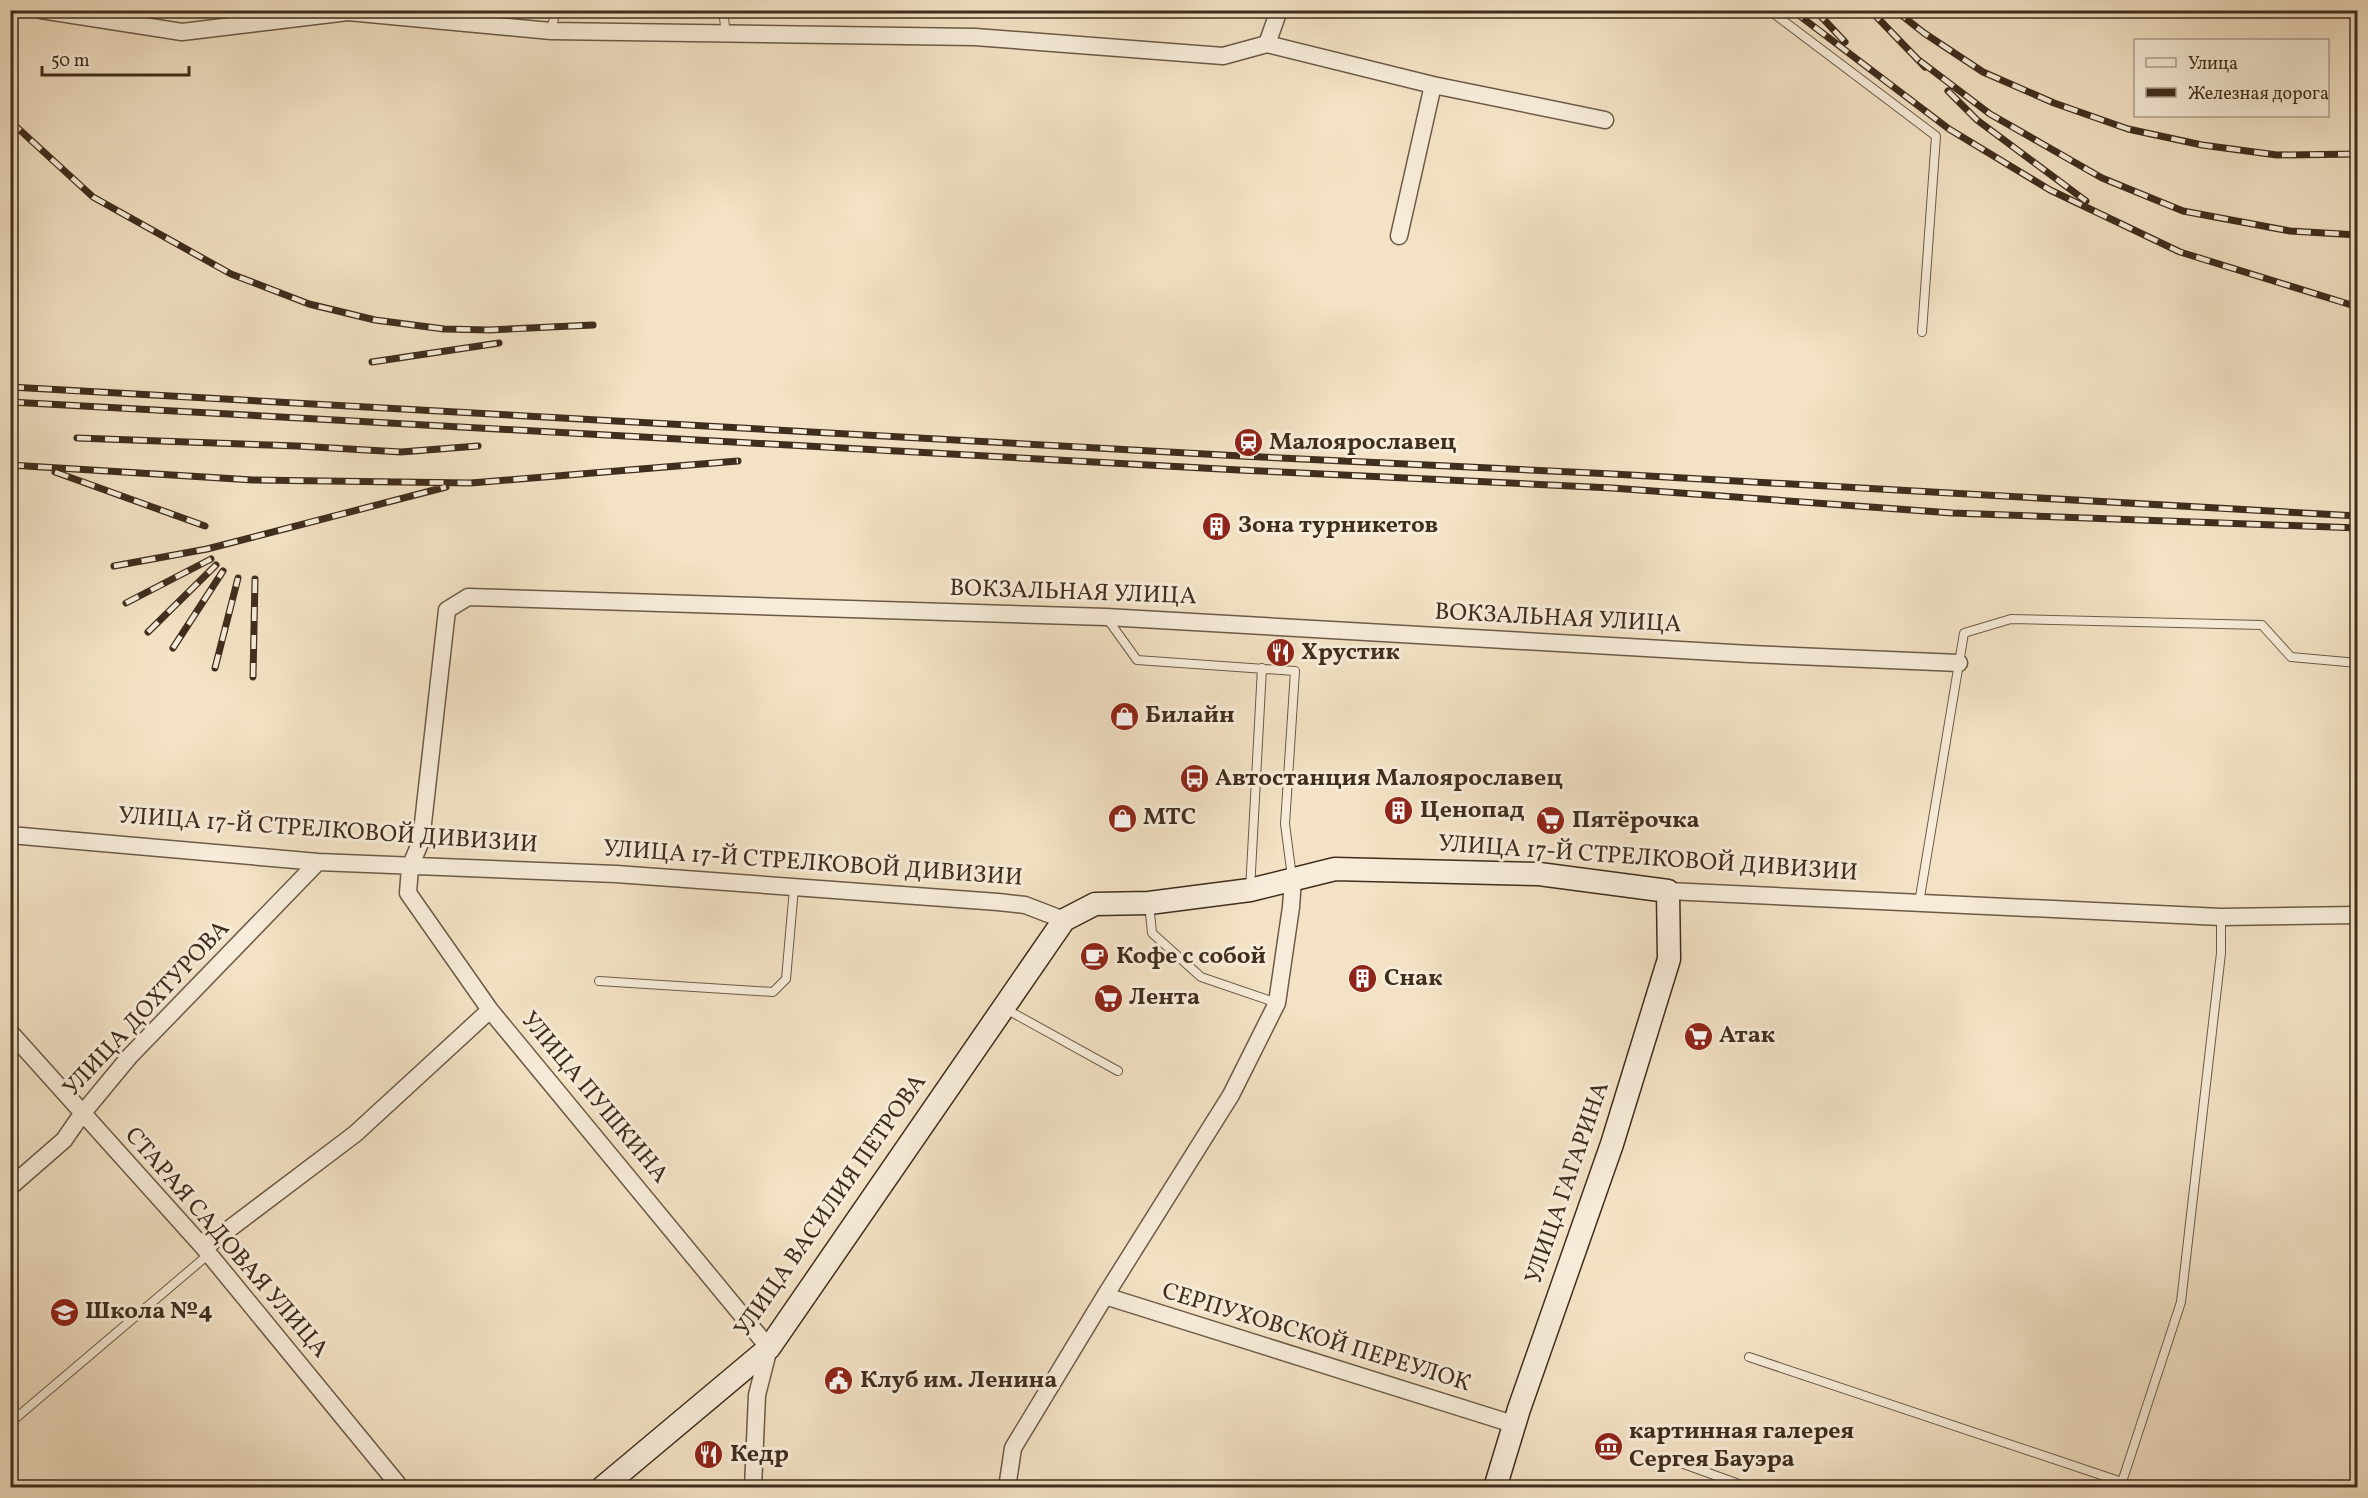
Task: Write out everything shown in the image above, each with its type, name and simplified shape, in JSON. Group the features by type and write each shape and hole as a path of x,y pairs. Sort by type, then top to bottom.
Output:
{"main road":[{"name":"УЛИЦА 17-Й СТРЕЛКОВОЙ ДИВИЗИИ","path":"1064,920 1095,904 1149,903 1250,890 1335,869 1539,874 1668,891"},
{"name":"УЛИЦА ГАГАРИНА","path":"1495,1488 1513,1424 1612,1144 1669,959 1668,891"},
{"name":"УЛИЦА ВАСИЛИЯ ПЕТРОВА","path":"602,1488 770,1348 1064,920"}],"street":[{"path":"41,10 182,32 348,12 551,31 975,37 1223,56 1267,44 1433,85 1605,120"},
{"path":"1267,44 1279,10"},
{"path":"1399,236 1433,85"},
{"name":"ВОКЗАЛЬНАЯ УЛИЦА","path":"410,867 421,841 447,610 468,597 1106,617 1738,653 1959,663"},
{"name":"УЛИЦА 17-Й СТРЕЛКОВОЙ ДИВИЗИИ","path":"10,835 318,862 616,874 1016,904 1025,905 1064,920"},
{"name":"УЛИЦА ДОХТУРОВА","path":"10,1187 64,1140 82,1114 130,1056 318,862"},
{"name":"УЛИЦА ПУШКИНА","path":"410,867 408,893 490,1010 770,1348"},
{"path":"1007,1488 1013,1448 1105,1296 1232,1095 1277,1003 1293,878"},
{"name":"УЛИЦА 17-Й СТРЕЛКОВОЙ ДИВИЗИИ","path":"1668,891 2221,917 2358,915"},
{"path":"206,1251 355,1134 490,1010"},
{"name":"СТАРАЯ САДОВАЯ УЛИЦА","path":"10,1032 206,1251 401,1488"},
{"name":"СЕРПУХОВСКОЙ ПЕРЕУЛОК","path":"1105,1296 1513,1424"},
{"path":"753,1488 757,1395 770,1348"}],"lane":[{"path":"551,31 556,10"},
{"path":"723,10 726,34"},
{"path":"1769,10 1936,136 1922,332"},
{"path":"1106,617 1137,660 1295,671 1285,824 1293,878"},
{"path":"1919,904 1964,633 2011,619 2262,626 2291,657 2358,663"},
{"path":"1250,890 1262,668"},
{"path":"599,981 773,992 786,979 794,888"},
{"path":"1149,903 1152,933 1201,977 1277,1003"},
{"path":"1749,1357 2121,1485 2181,1302 2221,952 2221,917"},
{"path":"1003,1008 1118,1071"},
{"path":"10,1423 206,1251"},
{"path":"1667,1458 1750,1488"}],"railway":[{"path":"1792,10 1949,129 2050,190 2180,252 2358,307"},
{"path":"1815,10 1845,42"},
{"path":"1870,10 1925,67"},
{"path":"1895,10 1924,33 1983,72 2054,103 2128,129 2202,145 2277,155 2358,154"},
{"path":"1920,61 1990,114 2102,178 2183,211 2290,231 2358,235"},
{"path":"1948,91 1977,120 2086,201"},
{"path":"10,121 93,197 231,274 309,304 375,320 444,329 489,330 593,325"},
{"path":"372,362 499,343"},
{"path":"10,387 2358,516"},
{"path":"10,402 1239,470 1612,488 1952,513 2358,528"},
{"path":"77,438 401,452 478,446"},
{"path":"10,465 253,480 471,483 738,461"},
{"path":"55,472 205,526"},
{"path":"114,566 207,549 446,487"},
{"path":"126,603 211,559"},
{"path":"148,632 216,565"},
{"path":"173,648 223,571"},
{"path":"215,668 238,578"},
{"path":"253,677 255,579"}],"place":[{"name":"Малоярославец","path":"1248,443"},
{"name":"Зона турникетов","path":"1217,526"},
{"name":"Хрустик","path":"1280,653"},
{"name":"Билайн","path":"1124,716"},
{"name":"Автостанция Малоярославец","path":"1194,779"},
{"name":"Ценопад","path":"1399,811"},
{"name":"МТС","path":"1122,818"},
{"name":"Пятёрочка","path":"1551,821"},
{"name":"Кофе с собой","path":"1095,957"},
{"name":"Снак","path":"1363,979"},
{"name":"Лента","path":"1108,998"},
{"name":"Атак","path":"1698,1036"},
{"name":"Школа №4","path":"64,1312"},
{"name":"Клуб им. Ленина","path":"839,1381"},
{"name":"картинная галерея Сергея Бауэра","path":"1608,1446"},
{"name":"Кедр","path":"709,1455"}]}
